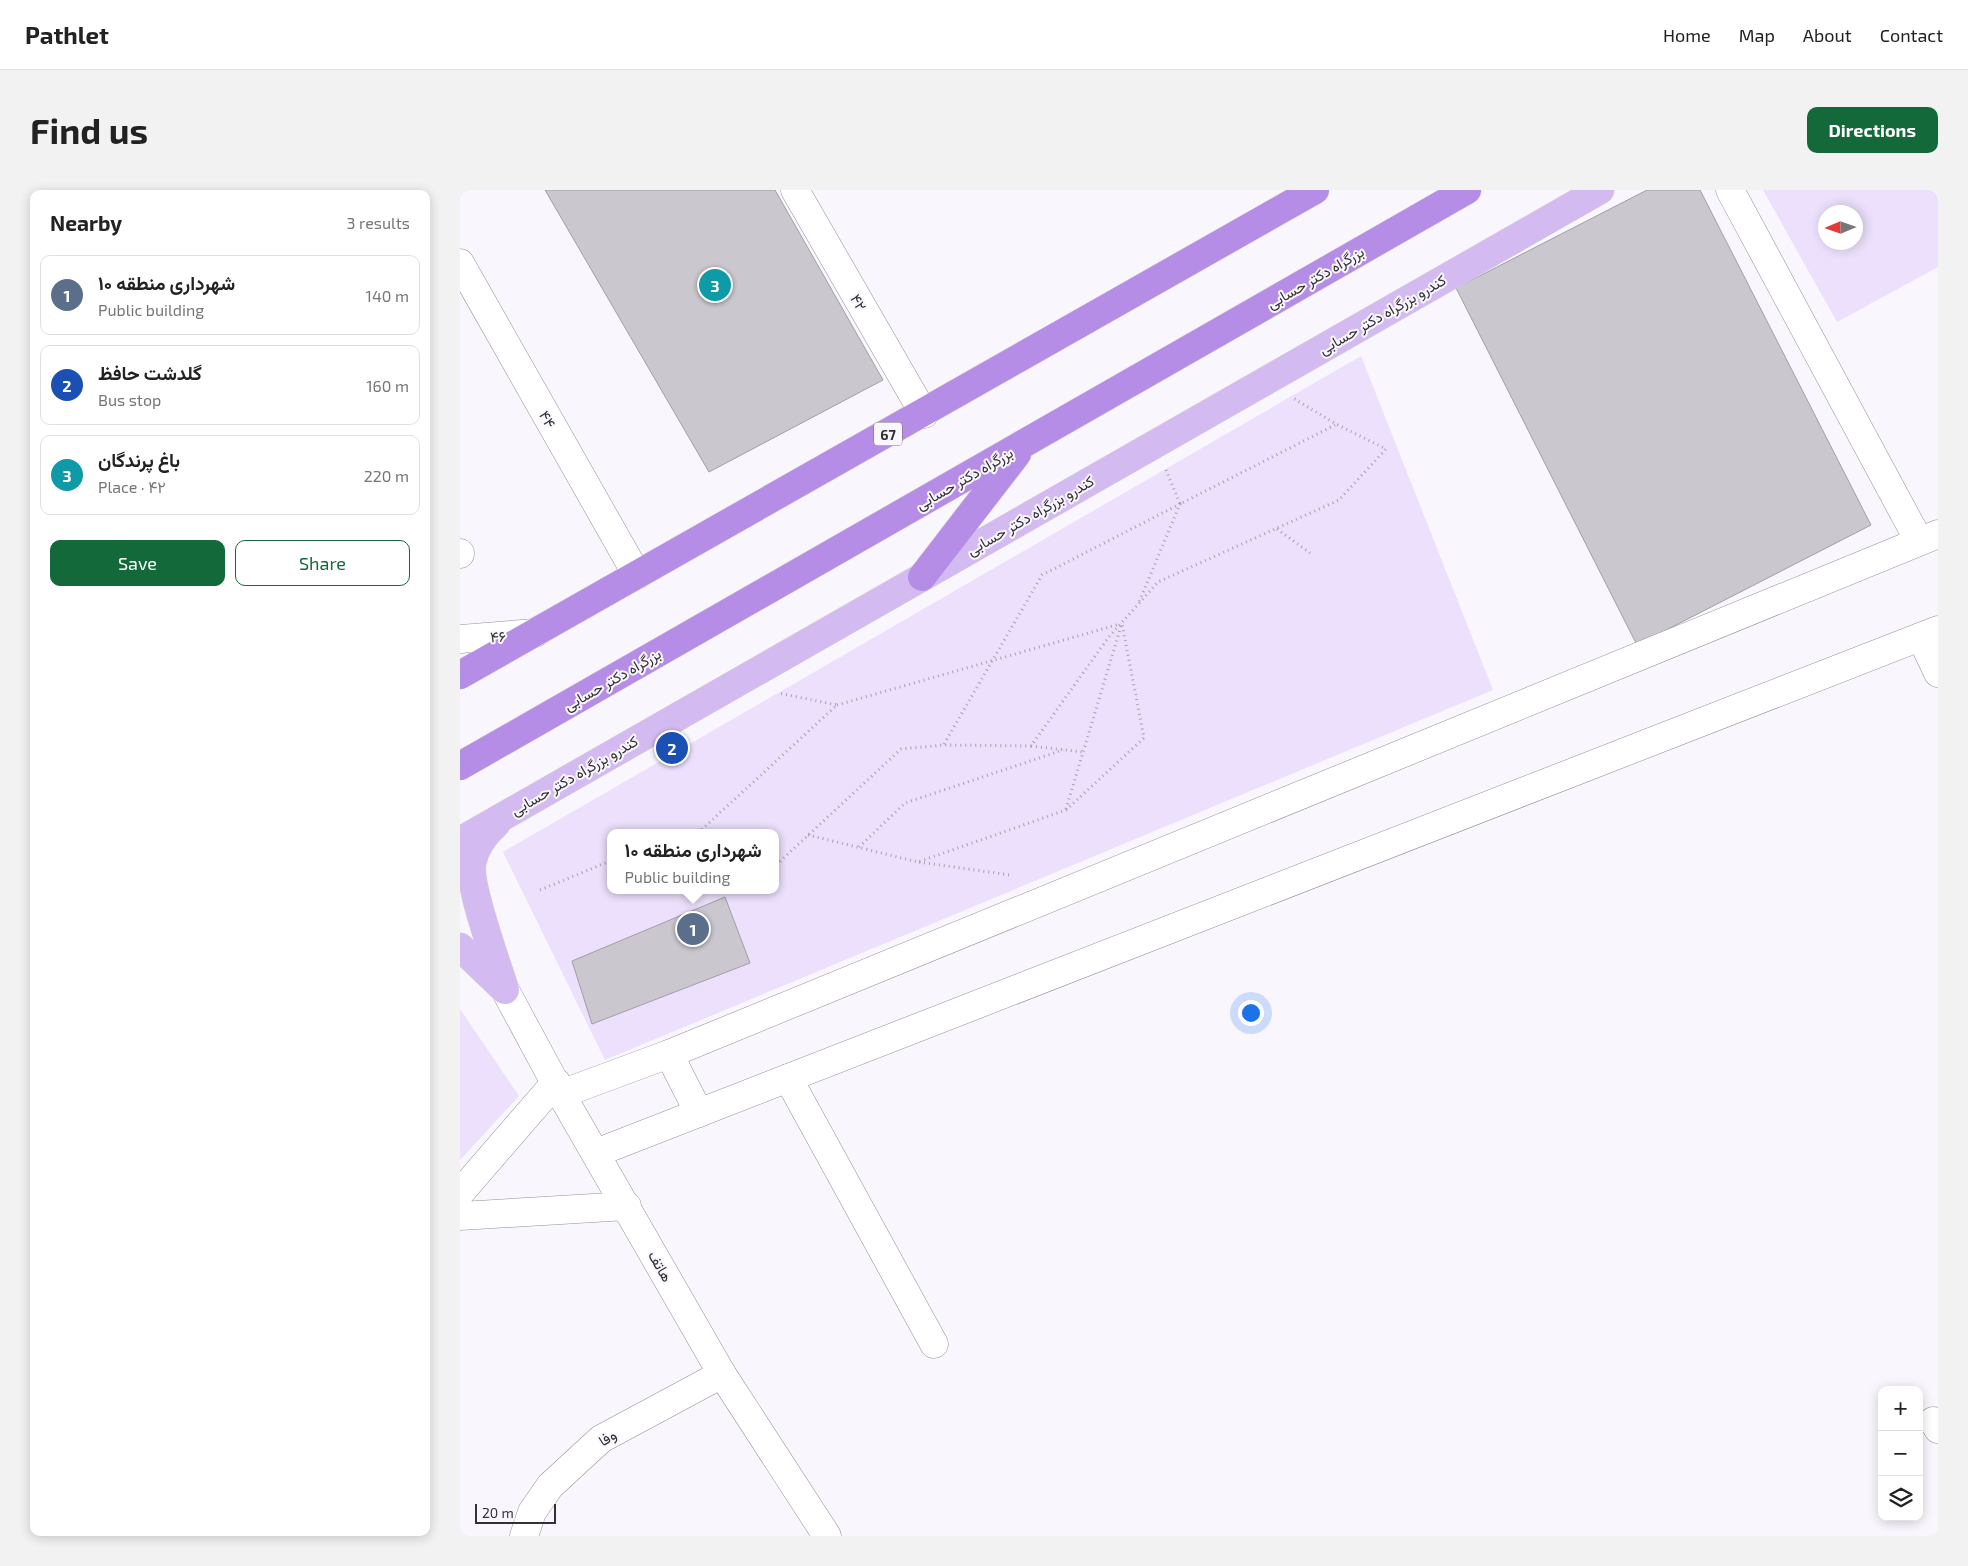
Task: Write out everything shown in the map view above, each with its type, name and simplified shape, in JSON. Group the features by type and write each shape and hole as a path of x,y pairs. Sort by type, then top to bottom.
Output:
{"highway":[{"name":"67","path":"460,675 924,414 1315,190"},
{"name":"بزرگراه دکتر حسابی","path":"460,766 1467,190"},
{"path":"922,577 1025,443"}],"main road":[{"name":"کندرو بزرگراه دکتر حسابی","path":"460,841 1600,190"},
{"path":"505,815 483,836 472,863 474,886 505,990"},
{"path":"460,947 505,990"}],"street":[{"name":"۴۲","path":"795,190 924,414"},
{"path":"460,1193 558,1088 669,1054 1929,537 1730,190"},
{"name":"۴۴","path":"460,263 637,575"},
{"name":"۴۶","path":"460,639 535,633"},
{"path":"596,1153 1929,633 1938,673"},
{"name":"هاتف","path":"505,990 558,1088 722,1374 827,1536"},
{"path":"669,1054 699,1113"},
{"path":"788,1078 934,1344"},
{"path":"460,1216 627,1206"},
{"name":"وفا","path":"524,1536 532,1512 550,1486 601,1439 722,1374"}],"path":[{"path":"1031,746 1108,638 1158,582 1339,500 1386,449 1336,424 1266,381"},
{"path":"944,745 1042,574 1336,424"},
{"path":"1138,604 1180,504 1155,444"},
{"path":"1276,528 1310,552"},
{"path":"702,829 837,705 1122,623"},
{"path":"1066,810 1122,623"},
{"path":"918,862 1066,810 1144,738 1122,623"},
{"path":"735,684 837,705"},
{"path":"779,862 901,749 944,745 1031,746 1083,752"},
{"path":"858,847 905,803 1063,750"},
{"path":"808,835 918,862 1010,875"},
{"path":"540,890 607,862"}],"shaded area":[{"path":"1763,190 1938,190 1938,267 1837,322"},
{"path":"1361,356 1493,690 605,1060 503,852"},
{"path":"460,1009 519,1096 460,1160"}],"building":[{"path":"545,190 775,190 883,380 709,472"},
{"path":"1647,190 1700,190 1871,525 1637,645 1456,288"},
{"path":"725,897 750,963 592,1024 572,961"}],"place":[{"name":"باغ پرندگان","path":"715,285"},
{"name":"گلدشت حافظ","path":"672,748"},
{"name":"شهرداری منطقه ۱۰","path":"693,929"}]}
